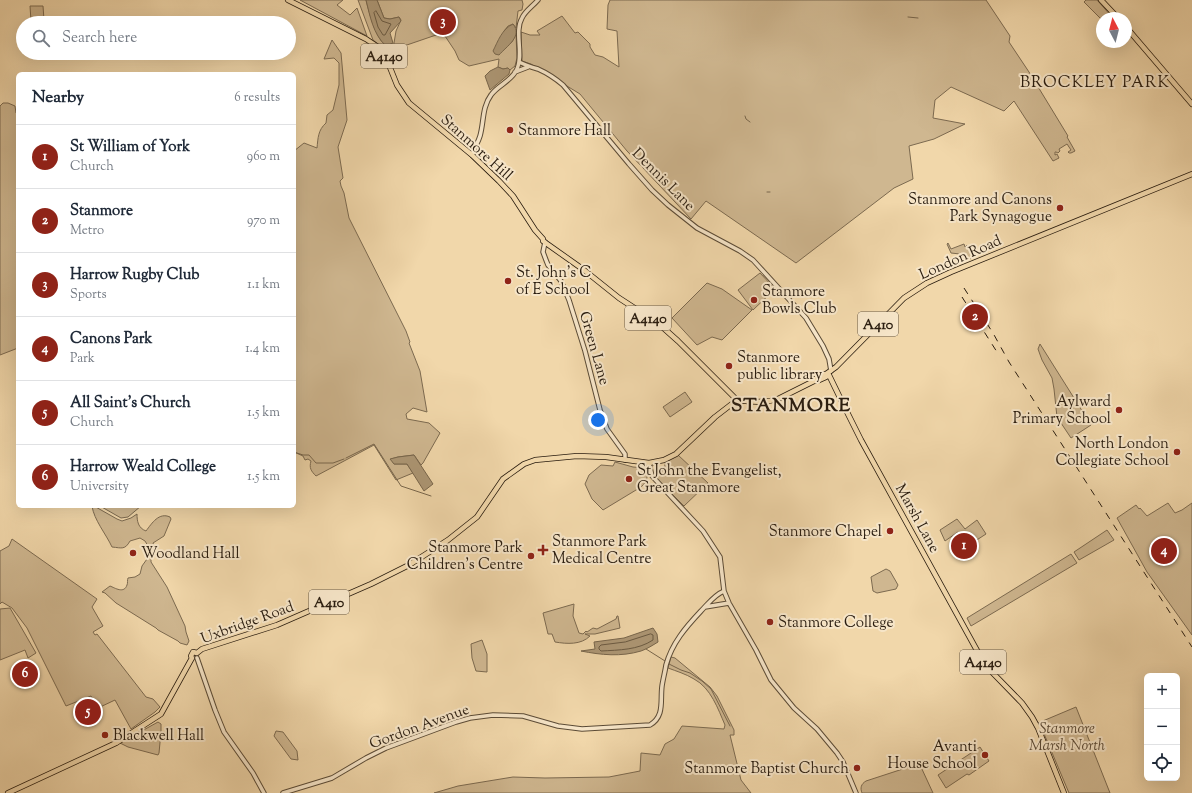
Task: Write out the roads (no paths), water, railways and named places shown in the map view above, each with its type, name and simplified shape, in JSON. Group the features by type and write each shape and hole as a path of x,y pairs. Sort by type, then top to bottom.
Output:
{"main road":[{"name":"Stanmore Hill","path":"288,0 366,39 381,49 404,98 421,114 472,155 499,181 513,196 535,230 549,246 584,270 619,298 664,328 737,400"},
{"path":"1102,0 1113,12"},
{"path":"1132,34 1192,104"},
{"name":"London Road","path":"829,373 904,298 928,283 950,272 1192,174"},
{"name":"A410","path":"737,400 759,401 782,398 814,381 821,379 829,373"},
{"name":"A410","path":"814,381 815,378 829,373"},
{"name":"Marsh Lane","path":"829,373 850,419 897,507 985,665 1022,703 1032,717 1038,728 1064,793"},
{"path":"821,379 832,382"},
{"name":"Uxbridge Road","path":"8,793 116,743 160,714 196,656 202,649 277,626 371,584 409,565 448,540 477,517 503,479 524,464 535,460 577,456 606,457 649,463 664,460 676,454 715,416 737,400"}],"street":[{"path":"515,72 519,62 521,21 524,15 538,0"},
{"name":"Dennis Lane","path":"519,62 528,67 539,70 563,85 629,164 668,206 697,228 740,250 753,260 806,318 829,359 829,373"},
{"path":"472,155 481,134 488,99 495,90 515,72 528,67"},
{"name":"Green Lane","path":"544,241 543,253 548,265 561,281 569,300 585,351 600,410 607,429 625,454 625,460"},
{"path":"649,463 652,476 703,531 720,557 724,591 771,680 794,708 822,735 842,760 856,793"},
{"name":"Gordon Avenue","path":"283,793 332,778 382,750 470,718 493,715 523,716 558,726 582,728 650,724 658,718 661,712 662,685 667,662 673,648 687,626 711,600 719,593 724,591"},
{"path":"705,607 729,603"},
{"path":"196,656 224,732 264,793"}],"water":[{"path":"366,0 377,0 384,18 390,19 399,17 401,21 390,33 393,43 386,46 378,36"},
{"path":"513,24 516,28 516,33 513,41 499,55 495,54 493,51 501,36 509,26"},
{"path":"498,67 503,69 508,68 510,70 509,74 490,90 485,76 490,71"},
{"path":"414,455 433,484 424,491 407,464 394,464 390,459"},
{"path":"653,628 657,634 658,642 641,651 611,655 581,651 595,649 594,642 624,638"}],"waterway":[{"path":"908,17 918,18"},
{"path":"745,116 750,122"},
{"path":"346,458 374,444 401,486 431,496"},
{"path":"296,453 309,455 316,463 333,463 344,459"},
{"path":"646,649 665,661"},
{"path":"669,664 690,673 711,689 730,726"}],"railway":[{"path":"964,288 993,333 1009,362 1192,647"},
{"path":"962,297 997,352"}],"place":[{"name":"Harrow Rugby Club","path":"443,22"},
{"name":"Stanmore Hall","path":"510,130"},
{"name":"Stanmore and Canons Park Synagogue","path":"1060,208"},
{"name":"St. John's C of E School","path":"508,281"},
{"name":"Stanmore Bowls Club","path":"754,300"},
{"name":"Stanmore","path":"975,317"},
{"name":"Stanmore public library","path":"729,366"},
{"name":"Aylward Primary School","path":"1119,410"},
{"name":"North London Collegiate School","path":"1177,452"},
{"name":"St John the Evangelist, Great Stanmore","path":"629,479"},
{"name":"Stanmore Chapel","path":"890,531"},
{"name":"St William of York","path":"964,546"},
{"name":"Stanmore Park Medical Centre","path":"543,550"},
{"name":"Canons Park","path":"1164,551"},
{"name":"Woodland Hall","path":"133,553"},
{"name":"Stanmore Park Children's Centre","path":"531,556"},
{"name":"Stanmore College","path":"770,622"},
{"name":"Harrow Weald College","path":"25,674"},
{"name":"All Saint's Church","path":"88,712"},
{"name":"Blackwell Hall","path":"105,735"},
{"name":"Avanti House School","path":"985,755"},
{"name":"Stanmore Baptist Church","path":"857,768"}],"district":[{"name":"BROCKLEY PARK","path":"1095,81"},
{"name":"STANMORE","path":"791,404"}],"park label":[{"name":"Stanmore Marsh North","path":"1067,736"}]}
